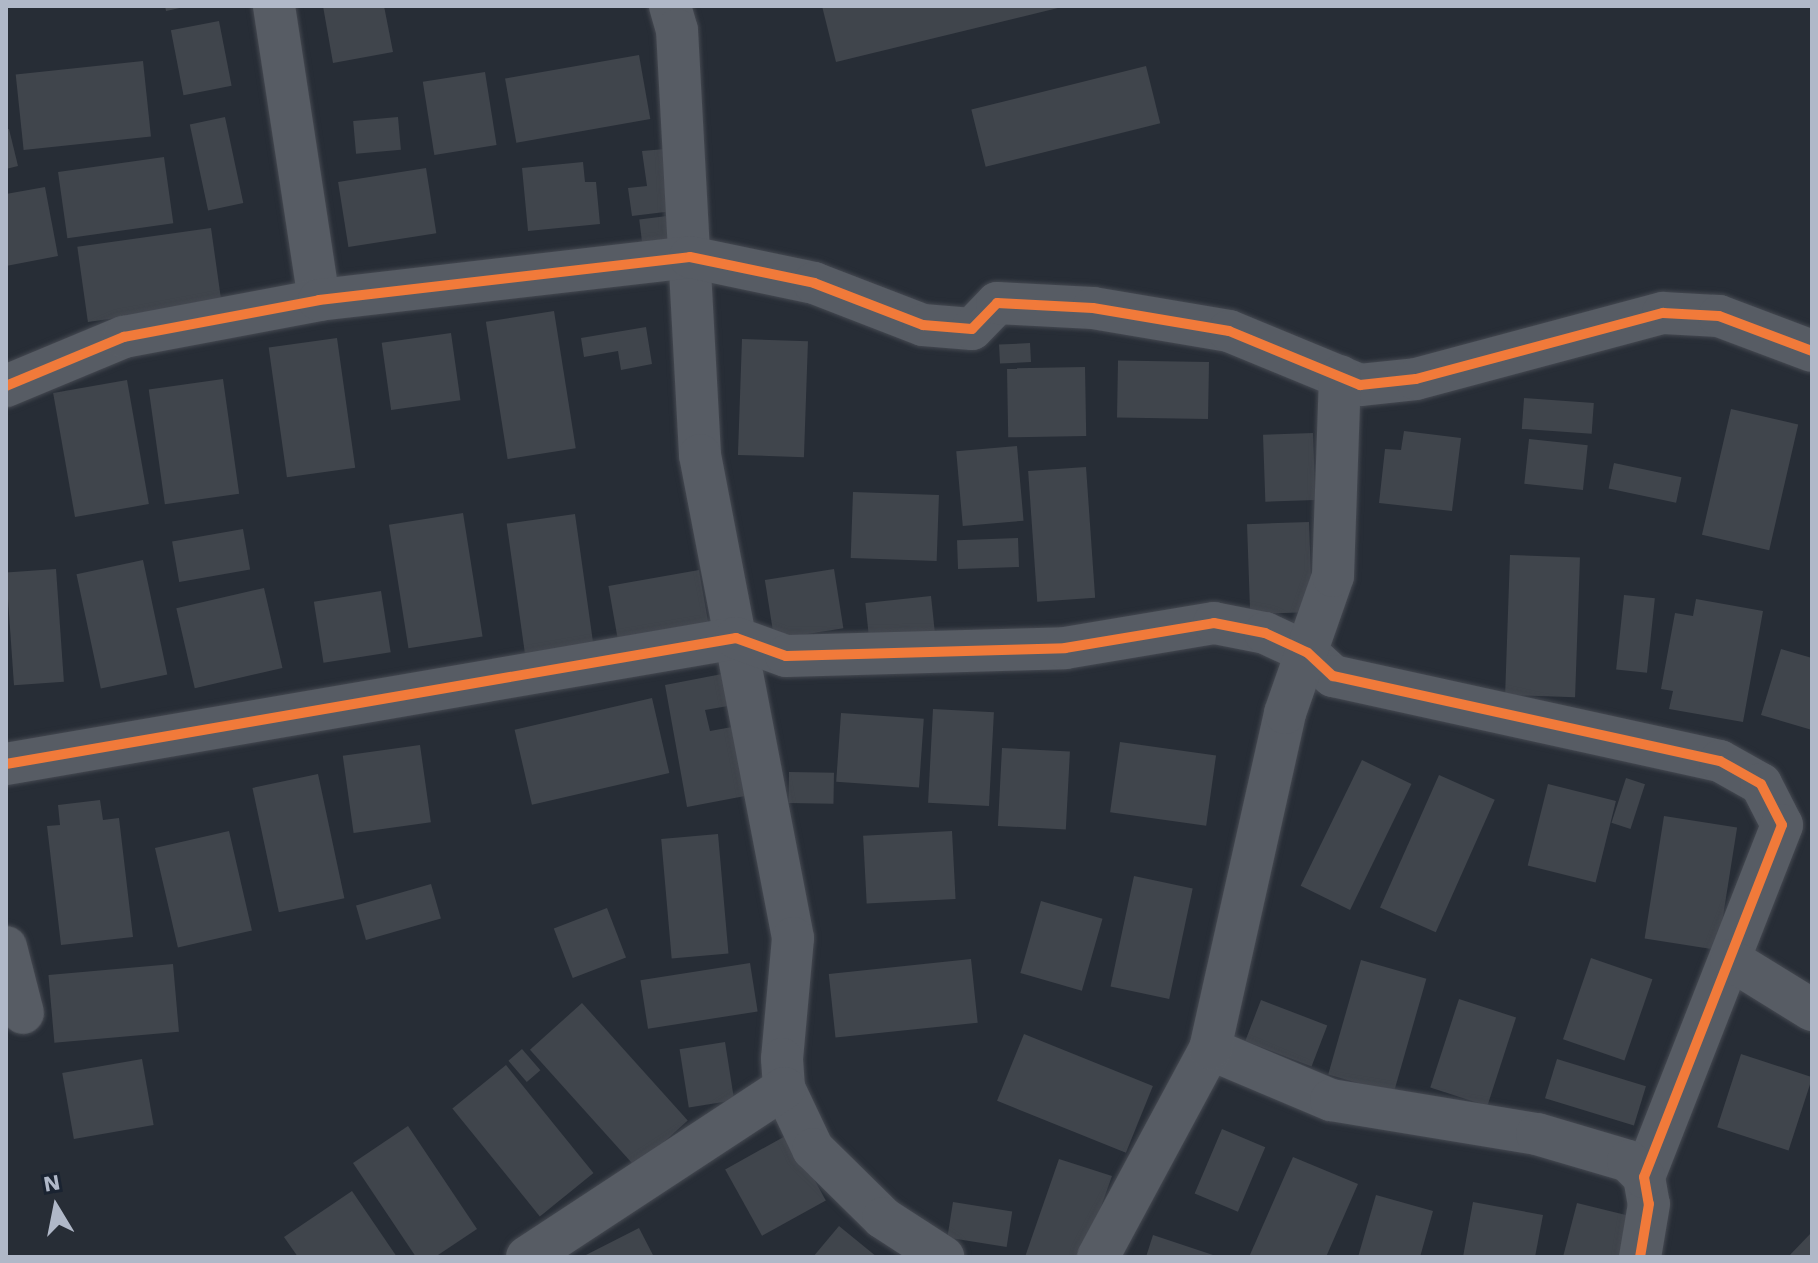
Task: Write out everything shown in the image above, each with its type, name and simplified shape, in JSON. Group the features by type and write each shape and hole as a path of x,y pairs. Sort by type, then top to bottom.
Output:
{"street":[{"path":"274,6 319,300"},
{"path":"670,6 677,30 700,455 793,938 782,1059 784,1088 813,1149 883,1218 943,1257"},
{"path":"6,386 124,337 319,300 690,257 814,283 923,325 972,329 997,303 1093,308 1229,331 1360,385 1416,379 1663,313 1719,316 1812,351"},
{"path":"1098,1257 1210,1049 1285,713 1321,665 1333,576 1340,376"},
{"path":"6,764 736,638 786,656 1065,648 1214,623 1265,633 1321,665 1720,761 1761,784 1782,825 1644,1177 1649,1204 1640,1257"},
{"path":"6,947 23,1013"},
{"path":"1731,960 1812,1010"},
{"path":"1210,1049 1331,1100 1537,1134 1628,1161 1644,1177"},
{"path":"527,1257 784,1088"}],"building":[{"path":"165,6 184,6 184,7 166,11"},
{"path":"323,6 384,6 393,52 333,63"},
{"path":"822,6 1062,6 1062,7 836,62"},
{"path":"219,21 232,86 183,95 171,30"},
{"path":"639,55 650,119 516,143 505,79"},
{"path":"143,61 151,137 24,150 16,74"},
{"path":"1146,66 1160,123 986,167 971,110"},
{"path":"485,72 497,145 434,155 423,82"},
{"path":"225,117 243,203 208,211 190,124"},
{"path":"398,117 401,150 356,154 353,121"},
{"path":"9,129 18,166 6,169 6,130"},
{"path":"665,149 673,211 632,216 628,188 647,186 642,151"},
{"path":"164,157 173,223 67,238 58,172"},
{"path":"583,162 585,182 596,182 600,224 528,231 522,168"},
{"path":"426,168 436,233 348,247 338,182"},
{"path":"45,187 58,256 6,266 6,194"},
{"path":"675,215 679,247 643,251 639,219"},
{"path":"211,228 222,303 88,322 77,247"},
{"path":"554,311 576,448 508,459 486,322"},
{"path":"646,327 652,364 621,370 618,351 584,357 581,338"},
{"path":"451,333 460,400 391,410 382,343"},
{"path":"337,338 355,468 287,477 269,348"},
{"path":"742,339 808,341 804,457 738,455"},
{"path":"1030,343 1031,362 1000,364 999,345"},
{"path":"1118,360 1209,362 1208,419 1117,417"},
{"path":"1085,367 1086,436 1008,437 1007,368"},
{"path":"223,379 239,494 165,504 149,389"},
{"path":"127,380 149,504 75,517 53,393"},
{"path":"1524,398 1594,403 1592,434 1522,429"},
{"path":"1731,409 1798,425 1769,550 1702,535"},
{"path":"1404,431 1461,438 1452,511 1379,503 1385,449 1401,450"},
{"path":"1313,433 1315,500 1265,502 1263,435"},
{"path":"1529,439 1588,445 1583,490 1524,484"},
{"path":"1017,446 1024,521 963,526 956,451"},
{"path":"1614,463 1681,477 1676,503 1609,488"},
{"path":"1086,467 1095,598 1037,602 1028,471"},
{"path":"853,492 939,495 937,561 851,558"},
{"path":"463,513 483,636 408,648 389,525"},
{"path":"575,514 593,644 525,653 507,524"},
{"path":"1309,522 1312,612 1250,614 1247,524"},
{"path":"243,529 250,569 179,582 172,542"},
{"path":"1018,538 1019,567 958,569 957,540"},
{"path":"1510,555 1580,557 1575,697 1505,695"},
{"path":"143,560 167,674 101,689 76,574"},
{"path":"56,569 64,682 14,685 6,572"},
{"path":"834,569 843,628 774,639 765,580"},
{"path":"699,570 709,629 619,645 608,586"},
{"path":"264,588 282,668 195,688 176,608"},
{"path":"381,591 391,652 324,663 314,602"},
{"path":"1624,595 1655,598 1647,673 1616,670"},
{"path":"931,596 935,634 869,641 865,603"},
{"path":"1696,599 1763,611 1743,722 1669,709 1673,691 1661,689 1675,613 1693,616"},
{"path":"1781,649 1812,658 1812,730 1761,715"},
{"path":"722,674 728,706 705,710 710,731 732,727 745,796 687,807 665,685"},
{"path":"652,698 669,773 532,805 515,730"},
{"path":"933,709 994,712 989,806 928,803"},
{"path":"841,713 924,719 919,788 836,782"},
{"path":"1120,742 1216,755 1206,826 1110,812"},
{"path":"420,745 431,822 354,833 343,756"},
{"path":"1002,748 1070,752 1066,829 998,826"},
{"path":"1362,760 1411,784 1350,910 1301,886"},
{"path":"789,772 834,773 833,804 788,803"},
{"path":"318,774 344,898 279,912 252,788"},
{"path":"1439,775 1495,800 1436,932 1380,907"},
{"path":"1626,778 1645,784 1630,829 1611,823"},
{"path":"1548,784 1616,801 1596,882 1528,866"},
{"path":"100,800 103,820 119,818 133,937 61,945 47,826 60,825 58,805"},
{"path":"1664,816 1737,828 1718,950 1645,938"},
{"path":"229,831 252,930 178,947 155,848"},
{"path":"952,831 956,899 867,904 863,836"},
{"path":"718,834 728,954 672,959 661,839"},
{"path":"1134,876 1193,888 1169,999 1111,987"},
{"path":"431,884 441,919 366,940 356,905"},
{"path":"1041,901 1103,919 1082,991 1020,973"},
{"path":"607,908 626,957 573,978 554,928"},
{"path":"1591,958 1652,979 1624,1060 1563,1039"},
{"path":"971,959 978,1023 835,1038 829,974"},
{"path":"1361,960 1426,979 1394,1093 1328,1074"},
{"path":"750,963 758,1011 648,1029 640,980"},
{"path":"173,964 179,1032 54,1043 48,975"},
{"path":"1459,999 1516,1018 1487,1106 1430,1087"},
{"path":"1261,1000 1327,1025 1312,1067 1245,1041"},
{"path":"582,1003 688,1120 636,1167 530,1050"},
{"path":"1024,1034 1153,1086 1126,1153 997,1101"},
{"path":"725,1042 734,1100 689,1107 680,1049"},
{"path":"522,1049 540,1070 527,1082 508,1061"},
{"path":"1741,1054 1812,1077 1789,1150 1717,1127"},
{"path":"142,1059 154,1125 74,1139 62,1073"},
{"path":"1557,1059 1646,1086 1634,1125 1545,1098"},
{"path":"506,1065 593,1173 540,1216 452,1108"},
{"path":"408,1126 477,1229 435,1257 416,1257 353,1163"},
{"path":"1222,1129 1265,1147 1238,1212 1195,1193"},
{"path":"789,1134 826,1200 762,1236 725,1169"},
{"path":"1293,1157 1358,1184 1326,1257 1249,1257"},
{"path":"1059,1159 1112,1176 1083,1257 1025,1257"},
{"path":"352,1191 397,1257 298,1257 284,1237"},
{"path":"1376,1195 1433,1211 1420,1257 1358,1257"},
{"path":"953,1202 1012,1211 1007,1247 947,1238"},
{"path":"1473,1202 1543,1215 1535,1257 1463,1257"},
{"path":"1577,1203 1638,1218 1628,1257 1563,1257"},
{"path":"839,1226 877,1257 813,1257"},
{"path":"639,1228 654,1257 582,1257"},
{"path":"1812,1232 1812,1257 1788,1257"},
{"path":"1153,1235 1216,1256 1216,1257 1146,1257"}],"cycle path":[{"path":"6,386 124,337 319,300 690,257 814,283 923,325 972,329 997,303 1093,308 1229,331 1360,385 1416,379 1663,313 1719,316 1812,351"},
{"path":"6,764 736,638 786,656 1065,648 1214,623 1265,633 1308,653 1333,676 1720,761 1761,784 1782,825 1644,1177 1649,1204 1640,1257"}]}
